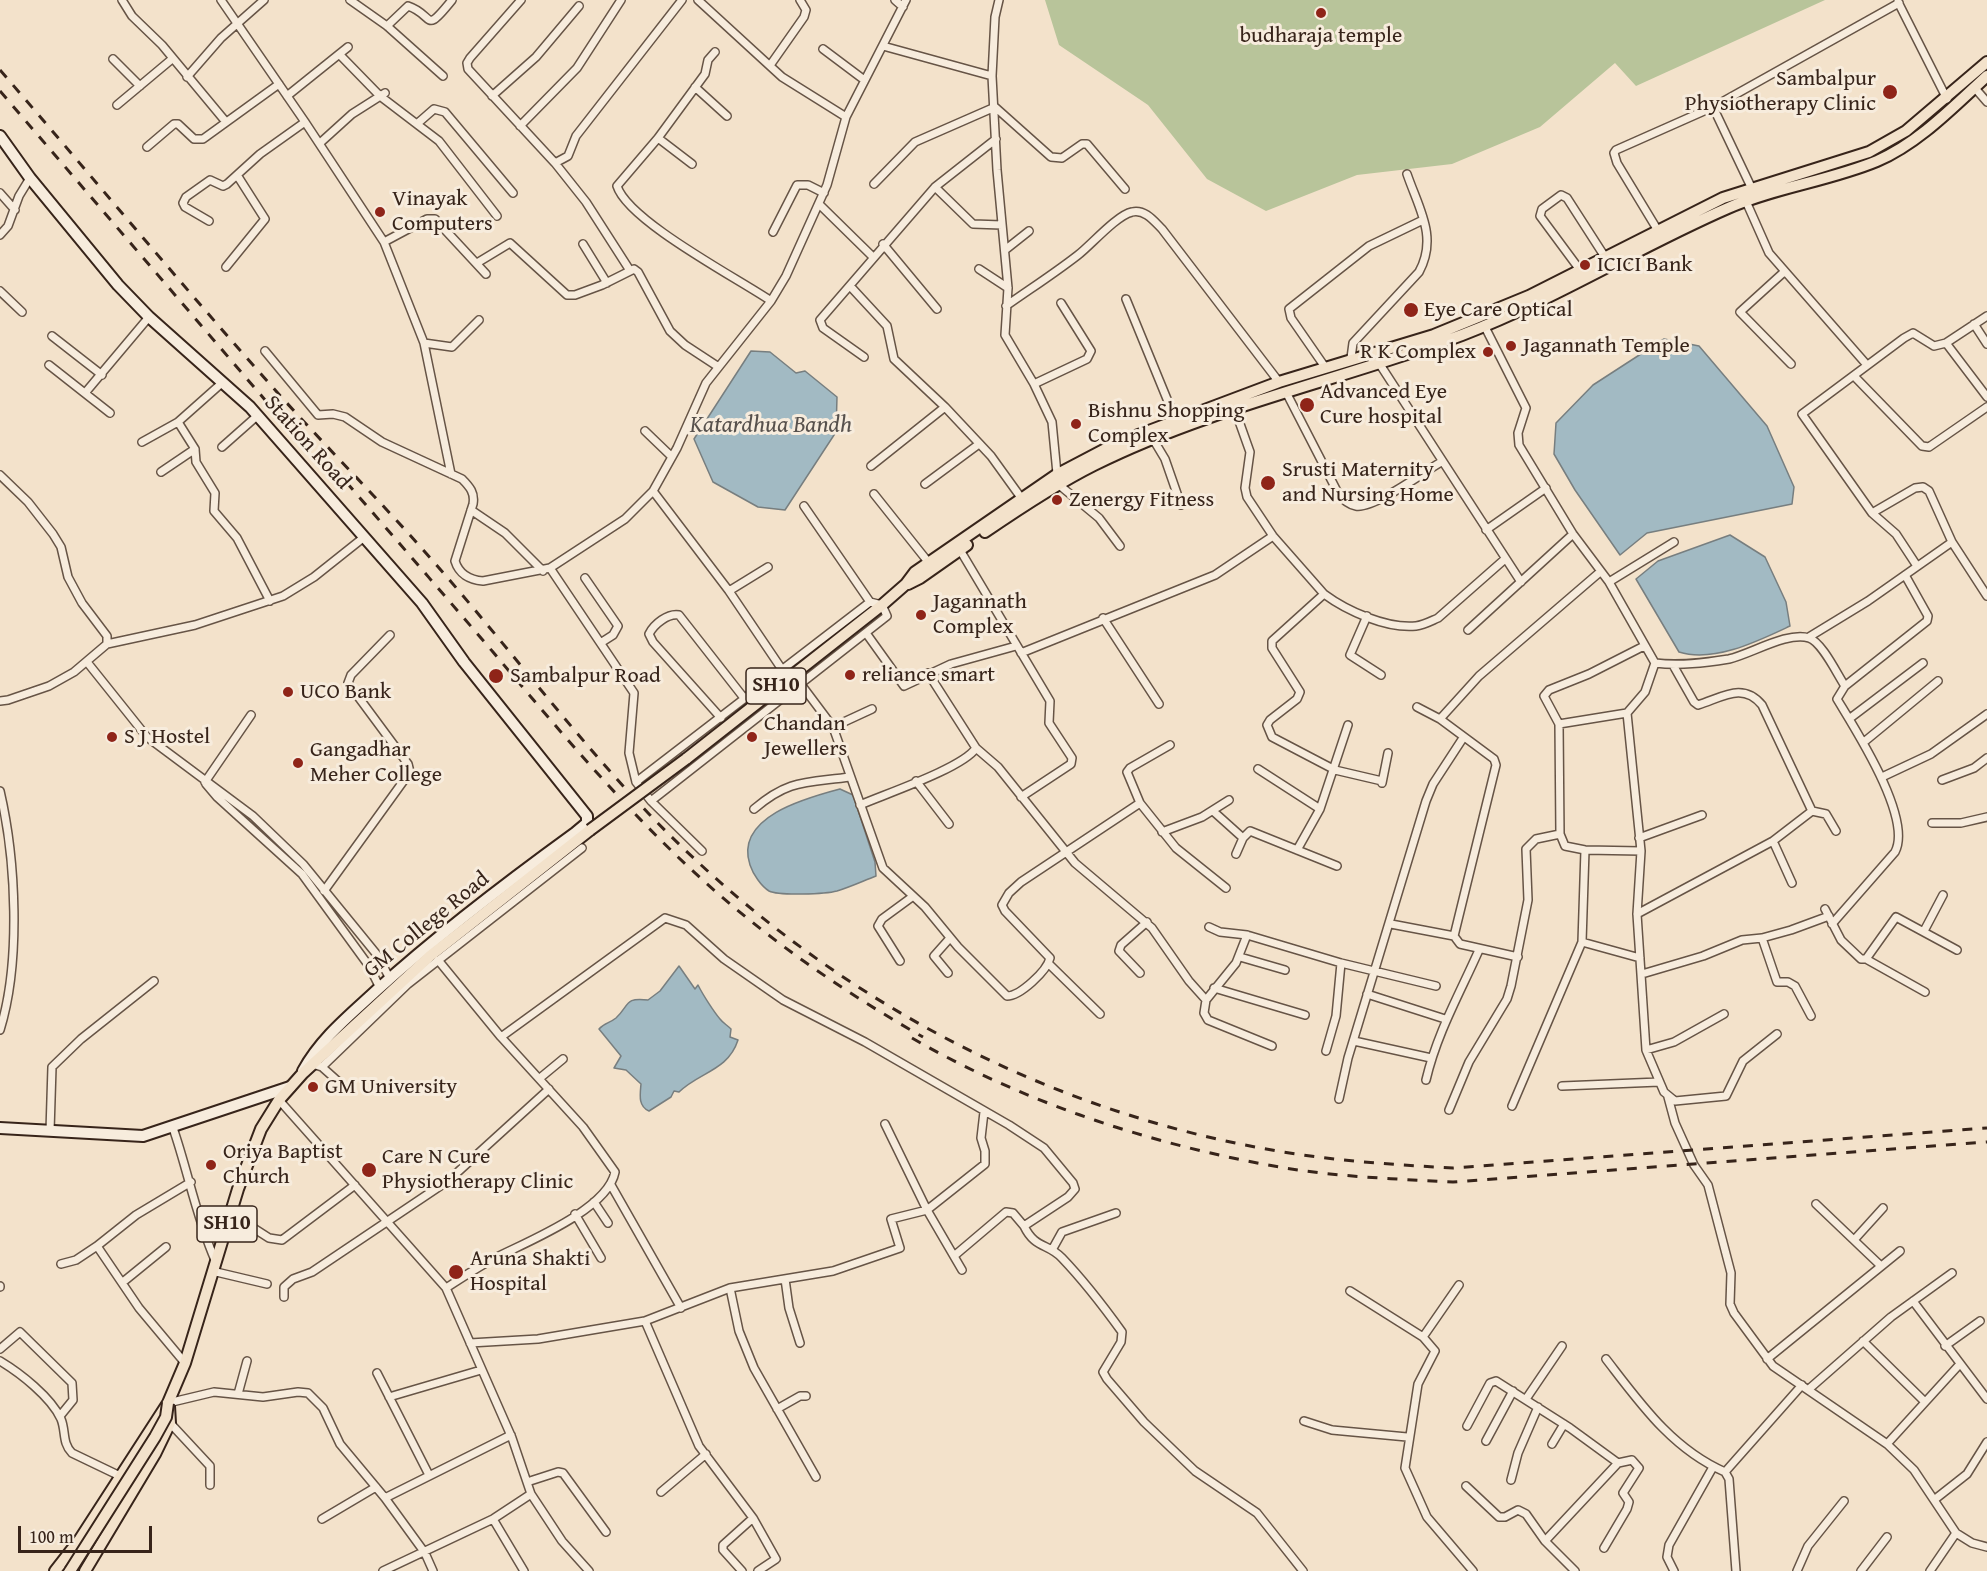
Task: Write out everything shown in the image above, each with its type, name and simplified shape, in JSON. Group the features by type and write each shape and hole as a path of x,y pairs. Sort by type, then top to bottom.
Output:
{"main road":[{"name":"SH10","path":"170,1423 168,1403 185,1363 213,1265 253,1149 279,1100 290,1087 453,935 686,759 882,605 906,584 915,572 1022,499 1118,443 1279,382 1351,358 1482,321 1657,229 1748,194 1869,152 1906,131 1947,99 1987,62"},
{"name":"SH10","path":"906,584 920,579 1057,480 1154,439 1286,392 1379,363 1586,278 1748,194 1876,161 1922,133 1987,76"},
{"path":"56,1571 69,1555 168,1403"},
{"path":"70,1571 155,1437 166,1417 168,1403"},
{"path":"83,1571 136,1485 170,1423"}],"street":[{"path":"122,0 132,16 162,45 226,122"},
{"path":"221,0 306,122 384,242 424,343 451,474"},
{"path":"187,77 221,38 264,0"},
{"path":"350,0 387,26 443,76"},
{"path":"387,26 408,6 425,20 432,21 437,19 452,0"},
{"path":"521,0 467,63 468,69 555,164 586,202 629,269 638,272 670,331 678,340 717,366"},
{"path":"520,126 578,68 621,0"},
{"path":"555,164 568,156 576,136 682,0"},
{"path":"698,0 789,82 846,117"},
{"path":"771,64 804,17 806,10 800,0"},
{"path":"265,351 318,416 333,414 345,417 368,434 451,474 470,487 474,496 455,561 463,574 474,580 483,581 547,569 625,519 653,491 672,457 699,394 717,366 771,301 799,251 824,193 846,117 863,79 904,3 895,0"},
{"path":"999,0 995,17 992,76 1008,288 1005,335 1034,384 1052,422 1056,442 1057,480 1099,518 1119,546"},
{"path":"1657,229 1614,153 1713,107 1898,2 1947,99"},
{"path":"492,96 536,57 579,6"},
{"path":"883,45 992,76"},
{"path":"287,96 348,47"},
{"path":"824,49 863,79"},
{"path":"715,52 708,60 705,74 658,138 617,186 620,193 657,228 771,301"},
{"path":"340,55 382,94 439,141 497,216"},
{"path":"113,59 140,86"},
{"path":"117,105 172,59"},
{"path":"147,147 174,124 178,124 198,141 279,84"},
{"path":"695,87 727,116"},
{"path":"1974,87 1987,102"},
{"path":"320,143 352,114 382,94"},
{"path":"874,184 915,142 995,107"},
{"path":"995,107 1052,157 1062,158 1082,144 1087,144 1125,189"},
{"path":"1713,107 1769,253 1867,365"},
{"path":"418,123 434,109 445,112 513,193"},
{"path":"209,221 185,207 183,200 206,182 214,181 223,186 260,154 306,122"},
{"name":"Station Road","path":"0,136 30,178 103,268 149,317 223,382 257,416 422,603 588,819"},
{"path":"658,138 692,164"},
{"path":"864,357 819,324 823,314 936,187 996,139"},
{"path":"1351,358 1353,343 1419,272 1425,260 1428,235 1407,174"},
{"path":"226,267 264,224 265,219 237,175"},
{"path":"0,236 8,226 19,196 30,178"},
{"path":"773,232 797,185 808,185 824,193"},
{"path":"936,187 973,224 1002,225"},
{"path":"0,193 15,210"},
{"path":"1580,270 1540,216 1542,209 1561,195 1567,198 1605,257"},
{"path":"819,204 873,257"},
{"path":"1006,306 1076,257 1130,212 1146,214 1162,229 1279,382"},
{"path":"384,242 427,219 435,219 486,274"},
{"path":"1325,367 1291,318 1289,309 1369,246 1423,220"},
{"path":"1005,250 1029,231"},
{"path":"477,263 510,243 567,295 575,295 607,283 629,269"},
{"path":"583,244 607,283"},
{"path":"883,244 937,309"},
{"path":"980,269 1008,288"},
{"path":"1784,272 1740,312 1742,318 1791,364"},
{"path":"850,285 887,326 889,348 894,359 945,407 1002,468 1022,499"},
{"path":"0,291 22,312"},
{"path":"1126,299 1176,421"},
{"path":"1034,384 1087,359 1091,351 1060,303"},
{"path":"1917,566 1896,534 1872,513 1802,414 1913,333 1932,346 1946,343 1987,316"},
{"path":"85,393 149,317"},
{"path":"424,343 452,347 479,320"},
{"path":"1482,321 1526,408 1518,433 1519,445 1573,534 1609,582 1655,663"},
{"path":"1974,324 1987,344"},
{"path":"52,336 102,375"},
{"path":"1946,343 1987,397"},
{"path":"1379,363 1441,462 1521,582"},
{"path":"49,365 110,413"},
{"path":"1854,376 1922,446 1929,447 1987,407"},
{"path":"142,442 178,422 223,382"},
{"path":"1286,392 1339,495 1354,506 1365,505 1377,500 1441,462"},
{"path":"871,466 945,407"},
{"path":"1235,410 1250,452 1245,488 1247,497 1273,536 1324,594 1367,616 1395,624 1416,626 1438,618 1505,559"},
{"path":"222,447 257,416"},
{"path":"178,422 195,449 196,462 216,497 214,511 237,538 270,601"},
{"path":"645,431 672,457"},
{"path":"1154,439 1165,459 1180,505"},
{"path":"925,484 979,444"},
{"path":"161,472 195,449"},
{"path":"0,475 28,502 53,534 61,547 68,577 82,603 107,636 107,644"},
{"path":"1872,513 1915,488 1923,487 1929,490 1952,542 1987,596"},
{"path":"1486,530 1546,488"},
{"path":"653,491 729,591 782,668"},
{"path":"874,494 928,563"},
{"path":"651,801 887,616 882,605 870,602 804,506"},
{"path":"471,510 505,533 547,569 602,642 634,693 633,735 629,753 636,782 651,801 702,851"},
{"path":"1468,630 1573,534"},
{"path":"1021,653 1055,641 1103,618 1215,575 1273,536"},
{"path":"0,701 50,686 87,662 107,644 195,625 270,601 298,588 363,538"},
{"path":"1609,582 1674,542"},
{"path":"1655,663 1673,665 1729,659 1755,652 1771,643 1809,637 1952,542"},
{"path":"960,550 1050,701 1049,723 1073,761 1021,797"},
{"path":"729,591 768,567"},
{"path":"1440,719 1479,676 1600,572"},
{"path":"1832,924 1899,846 1897,826 1882,777 1864,742 1837,699 1845,686 1928,621 1928,616 1905,575"},
{"path":"585,578 618,626 613,634 602,642"},
{"path":"1324,594 1272,641 1272,648 1300,692 1297,699 1274,715 1268,725 1272,737 1335,770 1382,783 1388,753"},
{"path":"636,782 870,602"},
{"path":"721,718 653,642 649,634 651,630 669,616 679,615 744,698"},
{"path":"1367,616 1350,655 1381,675"},
{"path":"1103,618 1159,704"},
{"path":"866,633 900,684 909,685 928,673 1016,645"},
{"path":"324,891 410,772 408,764 349,687 351,675 390,635"},
{"path":"1809,637 1818,643 1845,686"},
{"path":"1641,851 1585,850 1566,847 1560,834 1559,724 1545,700 1546,692 1644,646"},
{"path":"87,662 147,737 262,824 303,864 378,956 390,979"},
{"path":"1559,724 1627,713 1645,692 1655,663"},
{"path":"1849,719 1923,663"},
{"path":"1673,665 1698,705 1741,691 1754,695 1762,705 1812,811"},
{"path":"928,673 976,748 998,767 1066,854 1084,872 1147,922 1206,1000"},
{"path":"1864,742 1938,681"},
{"path":"800,683 833,727 883,868 925,907 950,938 1007,996 1015,994 1049,964 1050,958 1005,911 1002,905 1014,887 1140,803"},
{"path":"1417,707 1440,719 1463,738 1488,752 1496,765 1454,936"},
{"path":"833,727 872,709"},
{"path":"1627,713 1641,851 1638,914 1646,1050 1668,1097 1675,1123 1694,1165 1708,1185 1731,1273 1730,1304 1767,1359 1779,1372 1806,1387 1887,1444 1914,1470 1956,1533 1972,1543 1987,1547"},
{"path":"1882,777 1931,754 1987,714"},
{"path":"205,782 250,715"},
{"path":"1297,850 1320,809 1335,770 1348,725"},
{"path":"1339,1099 1367,994 1391,924 1426,801 1438,775 1463,738"},
{"path":"1170,744 1127,772 1140,803 1162,832 1176,848 1226,888"},
{"path":"860,805 962,759 976,748"},
{"path":"1942,780 1974,768 1987,758"},
{"path":"1258,769 1320,809"},
{"path":"754,809 773,793 793,784 850,777"},
{"path":"916,781 949,824"},
{"path":"205,782 217,797 302,874 369,966 380,988"},
{"path":"0,791 13,865 10,982 0,1030"},
{"path":"1162,832 1189,823 1229,800"},
{"path":"1213,810 1243,838"},
{"path":"1638,914 1773,841 1812,811 1826,814 1836,831"},
{"path":"1639,838 1702,815"},
{"path":"1932,823 1961,823 1987,817"},
{"name":"GM College Road","path":"303,1073 314,1052 332,1032 390,979 445,930 575,833 588,819"},
{"path":"1236,854 1243,838 1250,831 1338,866"},
{"path":"1449,1110 1469,1062 1507,999 1518,957 1528,900 1526,849 1536,839 1560,834"},
{"path":"1773,841 1792,883"},
{"path":"340,1084 317,1064 408,984 582,848"},
{"path":"1512,1106 1582,942 1585,850"},
{"path":"1924,931 1943,894"},
{"path":"900,962 878,926 882,919 912,897"},
{"path":"1825,909 1842,940 1861,959 1866,959 1926,992"},
{"path":"1642,974 1703,956 1742,940 1762,938 1829,916"},
{"path":"1866,959 1896,917 1957,950"},
{"path":"501,1037 665,918 686,925 724,959 783,1000 865,1042 1009,1125 1044,1148 1073,1183 1075,1189 1068,1197 1024,1226"},
{"path":"1140,973 1119,951 1121,945 1147,922"},
{"path":"1391,924 1454,936 1460,944 1518,957"},
{"path":"1209,927 1220,932 1247,935 1341,963 1436,986"},
{"path":"1247,935 1240,957 1206,1000 1204,1013 1208,1020 1272,1046"},
{"path":"948,973 934,956 950,938"},
{"path":"1762,938 1777,982 1788,982 1795,986 1811,1017"},
{"path":"1582,942 1640,958"},
{"path":"1426,1080 1445,1019 1453,1009 1479,950"},
{"path":"1240,957 1285,970"},
{"path":"438,960 501,1037 583,1127 614,1169 611,1185 594,1202 536,1239 469,1273 446,1288"},
{"path":"1326,1052 1336,1016 1341,963"},
{"path":"1049,964 1100,1014"},
{"path":"50,1131 52,1067 81,1039 154,981"},
{"path":"1214,988 1305,1015"},
{"path":"1367,994 1445,1019"},
{"path":"1646,1050 1674,1042 1724,1014"},
{"path":"1668,1097 1675,1101 1726,1096 1743,1061 1777,1034"},
{"path":"1354,1041 1431,1058"},
{"path":"540,1078 563,1059"},
{"path":"1562,1086 1659,1082"},
{"path":"0,1128 143,1136 173,1128 290,1087"},
{"path":"284,1297 284,1287 293,1279 312,1272 449,1180 549,1089"},
{"path":"279,1100 446,1288 511,1435 531,1494 562,1541 589,1571"},
{"path":"471,1343 538,1339 645,1321 730,1288 833,1270 900,1248 891,1219 927,1210 985,1164 985,1151 981,1137 984,1112"},
{"path":"885,1124 927,1210 962,1270"},
{"path":"173,1128 191,1182 213,1265 267,1284"},
{"path":"61,1264 76,1260 136,1215 191,1182"},
{"path":"230,1214 269,1238 282,1240 356,1185"},
{"path":"611,1185 681,1308"},
{"path":"594,1202 608,1223"},
{"path":"1816,1204 1881,1266"},
{"path":"1854,1240 1883,1208"},
{"path":"954,1256 1006,1212 1013,1213 1030,1238 1039,1246 1061,1256 1122,1332 1121,1342 1103,1372 1107,1379 1144,1422 1195,1471 1257,1513 1303,1571"},
{"path":"1052,1250 1062,1232 1116,1213"},
{"path":"575,1214 601,1258"},
{"path":"97,1246 139,1308 185,1363"},
{"path":"123,1282 166,1247"},
{"path":"1767,1359 1900,1251"},
{"path":"1725,1472 1806,1387 1913,1301 1952,1273"},
{"path":"785,1279 789,1308 800,1343"},
{"path":"1424,1337 1459,1285"},
{"path":"730,1288 739,1331 754,1368 816,1477"},
{"path":"1350,1291 1424,1337 1435,1351 1418,1384 1407,1437 1405,1468 1426,1517 1473,1571"},
{"path":"1913,1301 1987,1400"},
{"path":"645,1321 699,1446 753,1518 776,1559 758,1571"},
{"path":"1945,1346 1980,1321"},
{"path":"0,1348 21,1332 72,1383 73,1400 60,1416"},
{"path":"1863,1341 1925,1402"},
{"path":"1526,1399 1562,1346"},
{"path":"1606,1359 1650,1417 1676,1441 1713,1467 1725,1472 1730,1479 1736,1571"},
{"path":"238,1394 247,1361"},
{"path":"0,1362 19,1372 60,1416 65,1429 67,1447 72,1453 136,1485"},
{"path":"1887,1444 1959,1365"},
{"path":"389,1397 481,1370"},
{"path":"377,1373 429,1474"},
{"path":"1467,1426 1490,1383 1496,1381 1564,1424 1618,1463"},
{"path":"1486,1442 1513,1391"},
{"path":"168,1403 214,1392 263,1397 298,1392 308,1393 323,1408 340,1444 385,1498 424,1552 433,1571"},
{"path":"777,1409 800,1395 806,1396"},
{"path":"1511,1480 1518,1453 1538,1407"},
{"path":"1304,1421 1332,1430 1407,1437"},
{"path":"170,1423 210,1466 210,1485"},
{"path":"1552,1444 1564,1424"},
{"path":"385,1498 511,1435"},
{"path":"1934,1500 1967,1473 1987,1442"},
{"path":"661,1492 706,1454"},
{"path":"1545,1541 1618,1463 1632,1460 1639,1468 1623,1493 1629,1502 1627,1509 1604,1548"},
{"path":"1674,1571 1667,1557 1669,1545 1713,1467"},
{"path":"527,1482 558,1472 563,1473 606,1532"},
{"path":"1466,1486 1499,1517 1521,1511 1545,1541 1575,1571"},
{"path":"322,1519 376,1487"},
{"path":"383,1571 494,1520 531,1494"},
{"path":"1797,1571 1809,1546 1844,1501"},
{"path":"742,1571 723,1550 723,1545 753,1518"},
{"path":"494,1520 524,1571"},
{"path":"1930,1571 1956,1533"},
{"path":"1861,1571 1887,1537"},
{"path":"69,1555 83,1571"}],"green space":[{"path":"1045,0 1825,0 1636,86 1615,63 1540,127 1452,164 1357,175 1266,211 1207,179 1148,105 1059,45"}],"water":[{"path":"1664,339 1699,346 1767,426 1794,487 1792,504 1647,533 1620,555 1575,490 1554,454 1556,423 1593,385"},
{"name":"Katardhua Bandh","path":"751,351 770,352 796,373 805,371 837,397 836,432 785,510 758,507 713,482 694,439"},
{"path":"1730,535 1765,557 1786,602 1790,626 1750,644 1721,653 1693,655 1679,652 1636,579 1658,561"},
{"path":"840,789 853,795 875,862 876,876 831,892 792,894 769,891 758,880 750,865 748,848 753,834 762,822 776,812 792,804"},
{"path":"679,966 695,989 698,985 722,1022 731,1029 730,1037 738,1040 720,1065 679,1092 674,1091 671,1097 649,1111 641,1103 641,1084 626,1070 614,1068 621,1056 599,1029 616,1018 631,1001 648,1000 660,991"}],"railway":[{"path":"0,70 249,360 433,561 593,752 649,814 715,878 786,936 860,988 939,1034 1020,1074 1105,1107 1193,1133 1283,1152 1368,1162 1453,1168 1987,1128"},
{"path":"0,91 296,436"},
{"path":"294,422 572,745 656,835 739,912 789,951 868,1004 923,1037"},
{"path":"912,1038 1000,1083 1093,1120 1140,1135 1237,1159 1348,1176 1453,1182 1987,1142"}],"place":[{"name":"budharaja temple","path":"1321,13"},
{"name":"Sambalpur Physiotherapy Clinic","path":"1890,92"},
{"name":"Vinayak Computers","path":"380,212"},
{"name":"ICICI Bank","path":"1585,265"},
{"name":"Eye Care Optical","path":"1411,310"},
{"name":"Jagannath Temple","path":"1511,346"},
{"name":"R K Complex","path":"1488,352"},
{"name":"Advanced Eye Cure hospital","path":"1307,405"},
{"name":"Bishnu Shopping Complex","path":"1076,424"},
{"name":"Srusti Maternity and Nursing Home","path":"1268,483"},
{"name":"Zenergy Fitness","path":"1057,500"},
{"name":"Jagannath Complex","path":"921,615"},
{"name":"reliance smart","path":"850,675"},
{"name":"Sambalpur Road","path":"496,676"},
{"name":"UCO Bank","path":"288,692"},
{"name":"S J Hostel","path":"112,737"},
{"name":"Chandan Jewellers","path":"752,737"},
{"name":"Gangadhar Meher College","path":"298,763"},
{"name":"GM University","path":"313,1087"},
{"name":"Oriya Baptist Church","path":"211,1165"},
{"name":"Care N Cure Physiotherapy Clinic","path":"369,1170"},
{"name":"Aruna Shakti Hospital","path":"456,1272"}]}
